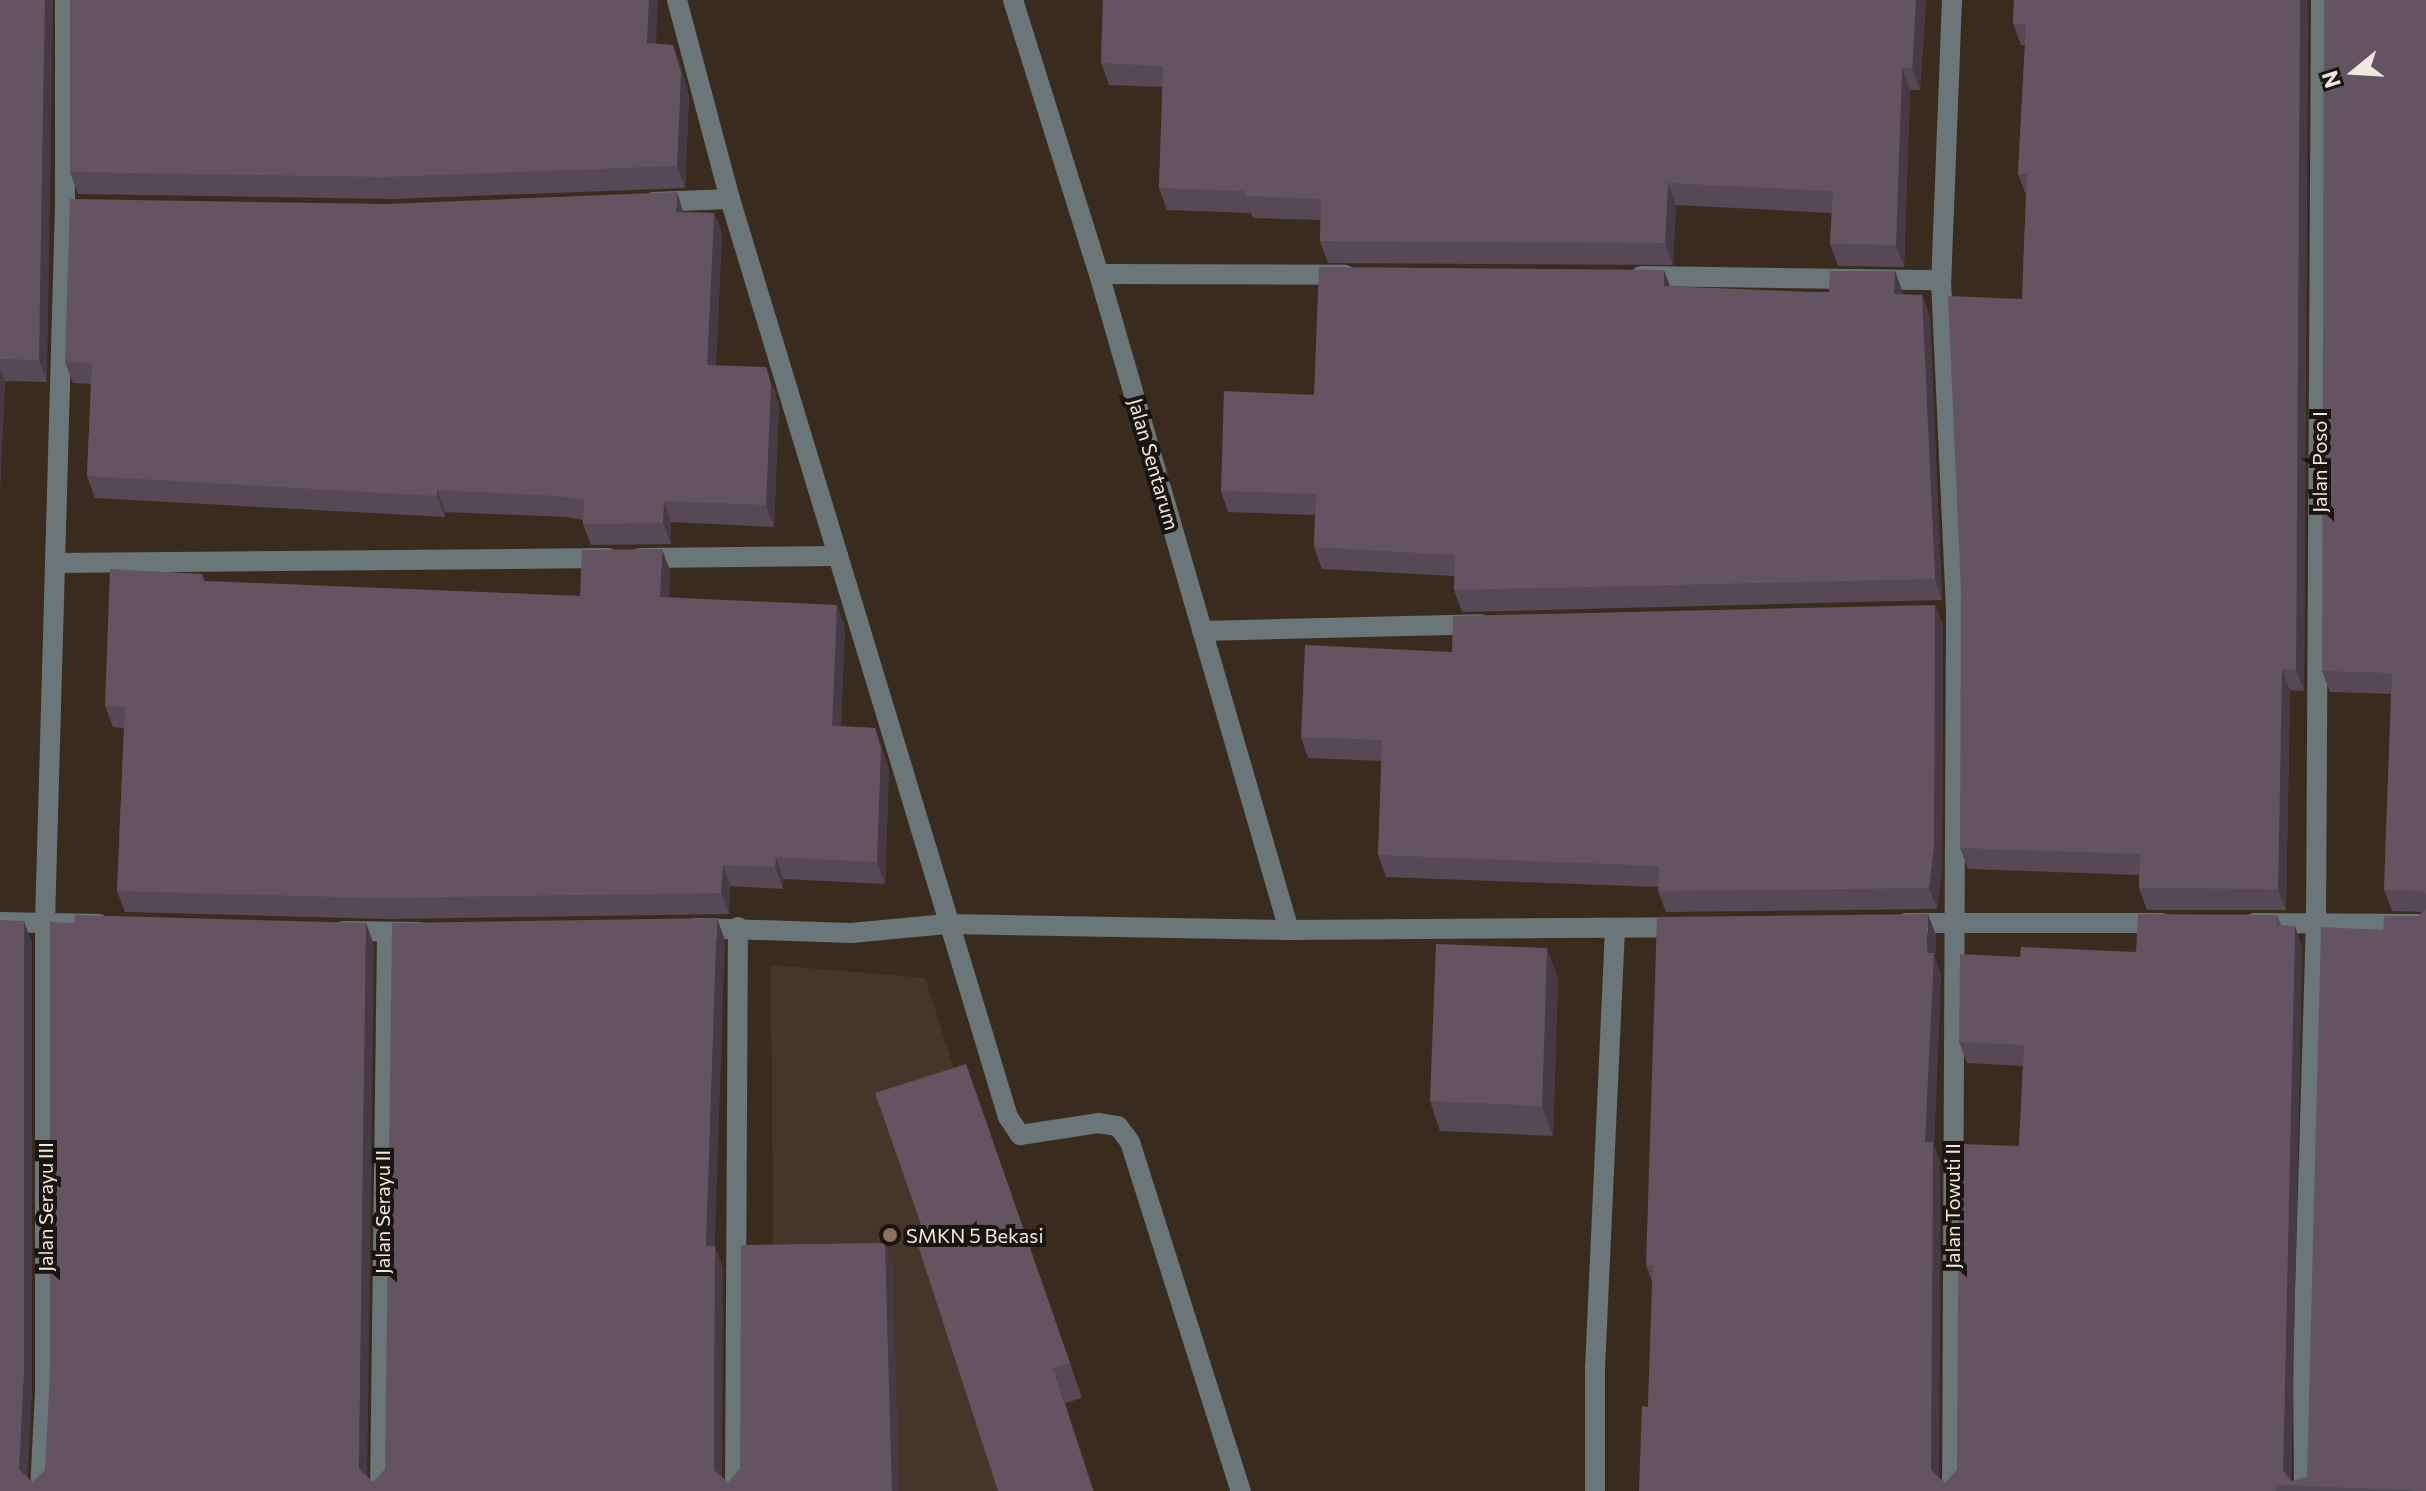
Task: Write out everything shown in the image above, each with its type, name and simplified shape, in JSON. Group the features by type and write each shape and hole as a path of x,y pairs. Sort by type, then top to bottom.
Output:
{"street":[{"name":"Jalan Serayu III","path":"40,1491 45,1391 45,922 56,563 73,207 65,0"},
{"path":"677,0 730,199 947,924 1008,1117 1020,1135 1098,1123 1118,1126 1130,1142 1241,1491"},
{"name":"Jalan Sentarum","path":"1013,0 1099,274 1289,930"},
{"name":"Jalan Towuti II","path":"1952,0 1941,280 1949,613 1952,1491"},
{"name":"Jalan Poso I","path":"2304,1491 2303,1358 2316,924 2321,0"},
{"path":"638,203 730,199"},
{"path":"1099,274 1364,275"},
{"path":"1613,276 1941,280"},
{"path":"56,563 838,556"},
{"path":"1202,631 1500,624"},
{"path":"0,922 123,925"},
{"path":"1890,923 2189,923"},
{"path":"2237,923 2426,924"},
{"path":"674,928 738,927 851,933 947,924 1289,930 1707,927"},
{"path":"735,1491 738,927"},
{"path":"1595,1491 1595,1369 1615,928"},
{"path":"325,930 435,932"},
{"name":"Jalan Serayu II","path":"380,1491 387,932"}],"shaded area":[{"name":"SMKN 5 Bekasi","path":"771,965 925,978 1089,1491 775,1491"}],"building":[{"path":"0,0 45,0 39,360 0,359"},
{"path":"70,0 649,0 647,43 673,45 681,73 677,166 385,177 70,172"},
{"path":"1103,0 1916,0 1912,68 1902,68 1896,245 1830,244 1833,191 1668,183 1665,243 1320,241 1321,199 1245,196 1245,191 1159,188 1163,66 1101,63"},
{"path":"2014,0 2300,0 2296,670 2282,669 2278,889 2139,888 2140,854 1960,848 1961,591 1948,296 2022,299 2027,174 2018,174 2026,24 2013,24"},
{"path":"2324,0 2426,0 2426,895 2424,891 2384,890 2392,673 2322,671"},
{"path":"677,192 676,212 714,213 707,365 766,367 771,384 766,505 664,501 663,523 583,524 584,500 559,496 437,490 437,496 87,476 92,363 65,362 70,199 386,204"},
{"path":"1319,267 1664,270 1664,286 1811,292 1829,292 1830,271 1895,271 1894,294 1922,295 1935,579 1454,590 1455,555 1314,547 1316,494 1221,491 1224,391 1314,395"},
{"path":"662,549 660,597 837,605 832,726 875,728 881,748 877,862 776,857 775,867 723,865 721,893 379,898 117,891 125,707 105,706 110,569 202,574 202,581 580,596 582,550"},
{"path":"1935,605 1934,847 1929,888 1658,891 1659,866 1378,855 1382,740 1301,737 1305,645 1452,652 1453,616"},
{"path":"2426,909 2426,1491 2277,1485 2276,1491 1639,1491 1642,1406 1648,1407 1653,1265 1646,1265 1657,917 1928,914 1927,953 1934,953 1925,1142 1933,1142 1931,1470 1945,1483 1957,1470 1959,1144 2019,1146 2024,1045 1959,1042 1960,954 2020,957 2021,947 2136,952 2138,914 2277,915 2277,925 2295,926 2283,1470 2291,1481 2307,1477 2321,927 2383,930 2384,916 2419,916"},
{"path":"75,915 366,923 359,1469 373,1482 385,1469 392,923 717,918 706,1246 715,1246 714,1470 728,1482 740,1469 741,1245 885,1243 892,1491 0,1491 0,920 24,921 24,1369 19,1469 32,1482 45,1470 50,1369 50,922 74,923"},
{"path":"1436,944 1547,948 1542,1106 1430,1101"},
{"path":"966,1064 1070,1363 1053,1368 1093,1491 998,1491 913,1230 923,1230 875,1093"}],"place":[{"name":"SMKN 5 Bekasi","path":"890,1235"}]}
